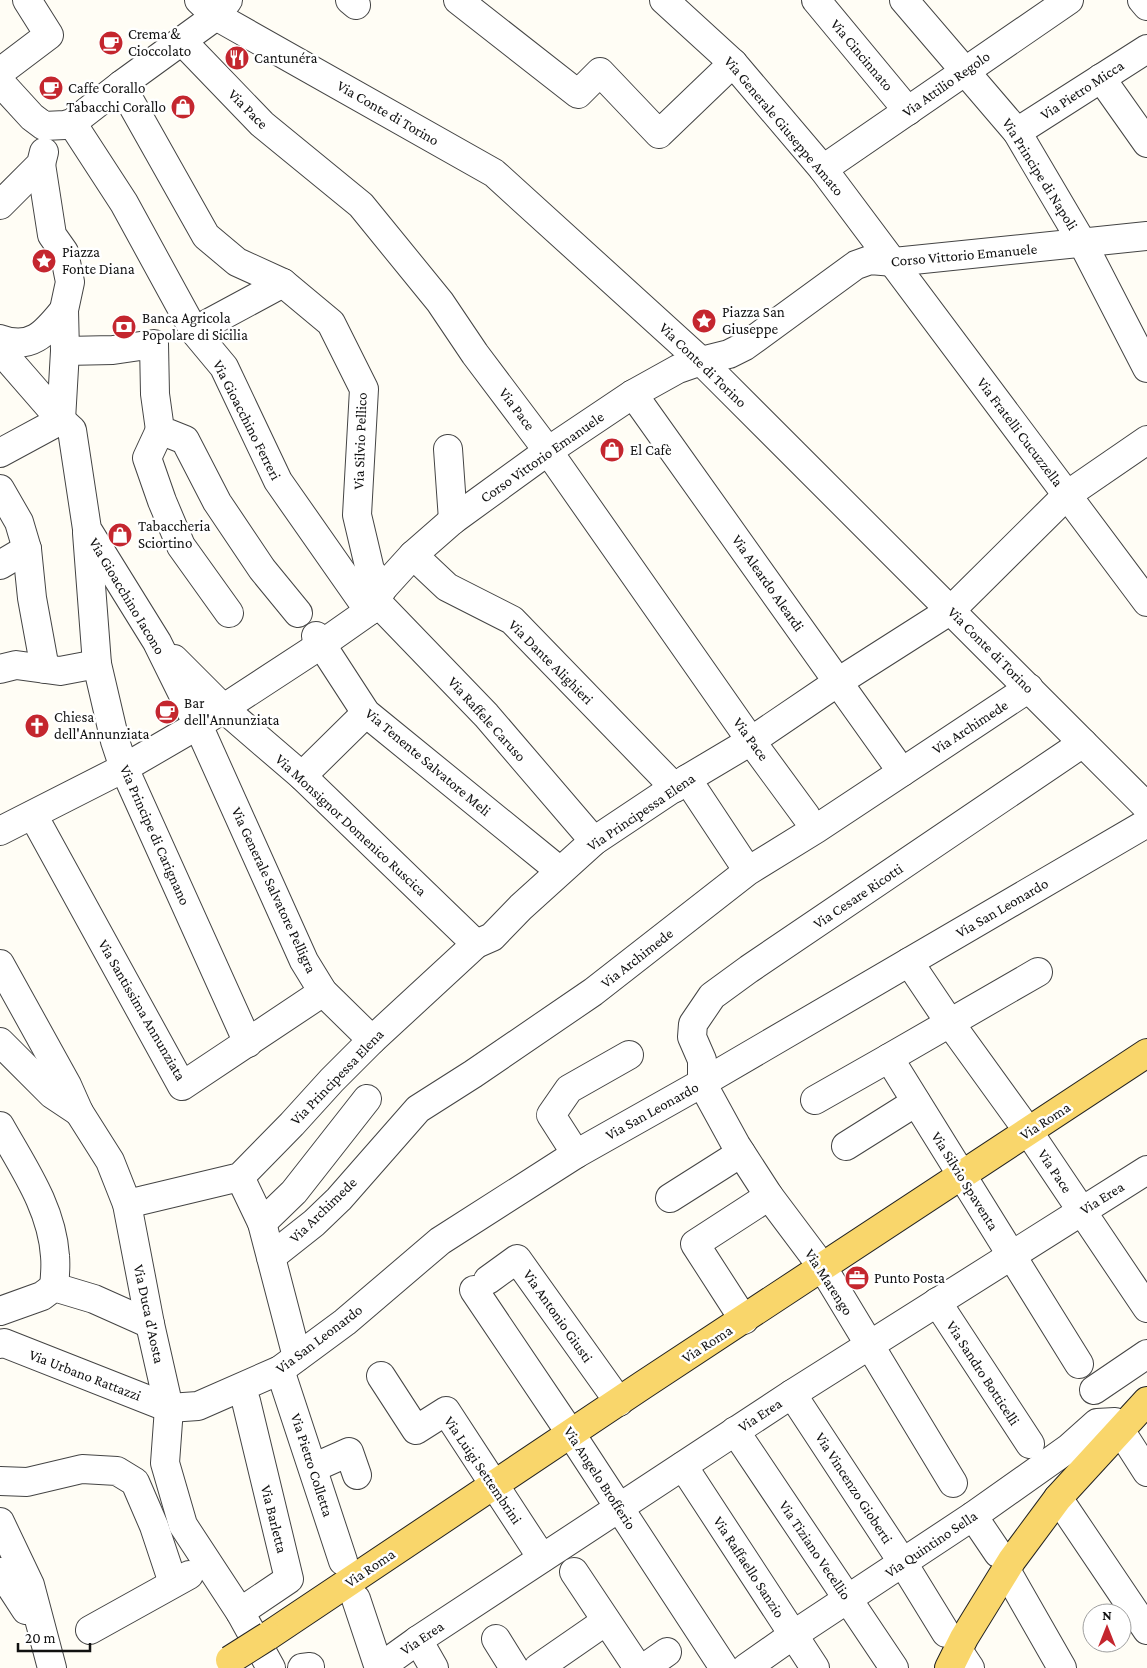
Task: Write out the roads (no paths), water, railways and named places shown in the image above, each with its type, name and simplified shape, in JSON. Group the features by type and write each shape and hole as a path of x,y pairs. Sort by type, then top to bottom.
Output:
{"main road":[{"name":"Via Roma","path":"224,1664 1147,1053"},
{"path":"956,1655 1002,1562 1117,1426 1147,1401"}],"street":[{"path":"0,72 49,35 27,0"},
{"name":"Via Generale Giuseppe Amato","path":"664,0 732,63 823,169 894,262"},
{"name":"Via Cincinnato","path":"816,0 908,111"},
{"name":"Via Principe di Napoli","path":"904,0 1017,132 1083,244 1136,325 1147,368"},
{"name":"Via Attilio Regolo","path":"823,169 1069,0"},
{"path":"1142,0 1147,6"},
{"path":"473,4 578,94 600,72 659,134 732,63"},
{"path":"0,82 32,117 44,126 62,124 182,41 214,5"},
{"name":"Via Conte di Torino","path":"214,5 494,173 701,360 1147,807"},
{"name":"Via Pace","path":"182,41 262,124 361,205 440,302 548,451 806,816"},
{"name":"Via Pietro Micca","path":"1017,132 1147,49"},
{"path":"1101,78 1147,143"},
{"name":"Via Silvio Pellico","path":"121,85 206,236 237,262 283,283 331,322 364,389 358,515 368,590"},
{"path":"0,205 41,164 62,124"},
{"name":"Via Gioacchino Ferreri","path":"62,124 124,203 194,331 224,367 278,481 368,590"},
{"path":"41,164 52,235 64,252 70,282 64,310 67,425"},
{"name":"Corso Vittorio Emanuele","path":"0,831 124,768 198,725 319,640 368,590 413,555 453,520 548,451 633,394 678,369 701,360 729,354 745,346 856,265 870,260 894,262 1147,236"},
{"name":"Via Fratelli Cucuzzella","path":"894,262 1147,602"},
{"path":"194,331 283,283"},
{"path":"0,339 7,342 26,343 45,334 64,310"},
{"path":"65,351 113,350 154,344 155,394 160,430 148,458 162,502 181,546 229,613"},
{"path":"0,350 67,425"},
{"name":"Via Aleardo Aleardi","path":"633,394 902,772"},
{"path":"0,454 67,425"},
{"name":"Via Gioacchino Iacono","path":"67,425 86,528 156,642 198,725"},
{"path":"160,430 185,440 217,502 262,568 298,613"},
{"name":"Via Principessa Elena","path":"240,1177 372,1040 476,944 492,937 521,906 594,841 951,610 1067,495 1147,440"},
{"path":"448,448 453,520"},
{"path":"0,489 19,522 27,549 32,598 45,670"},
{"name":"Via Principe di Carignano","path":"86,528 96,664 115,741 124,768 248,1043"},
{"path":"0,565 27,549"},
{"name":"Via Dante Alighieri","path":"413,555 447,587 512,620 681,784 742,862"},
{"name":"Via Raffele Caruso","path":"368,590 486,716 594,841"},
{"name":"Via Tenente Salvatore Meli","path":"319,640 366,713 560,871"},
{"name":"Via Monsignor Domenico Ruscica","path":"156,642 223,708 302,776 476,944"},
{"path":"0,670 16,665 60,672 96,664"},
{"name":"Via Archimede","path":"271,1258 314,1223 339,1199 418,1109 593,992 748,871 1029,688"},
{"path":"302,776 366,713"},
{"name":"Via Generale Salvatore Pelligra","path":"198,725 304,961 323,992 372,1040"},
{"name":"Via Cesare Ricotti","path":"702,1083 702,1060 692,1037 693,1024 712,996 1083,743"},
{"name":"Via Santissima Annunziata","path":"33,815 182,1086 323,992"},
{"name":"Via San Leonardo","path":"170,1408 198,1406 288,1363 345,1322 440,1241 576,1154 702,1083 1147,823"},
{"name":"Via Pace","path":"909,962 1028,1132 1147,1308"},
{"name":"Via Duca d'Aosta","path":"0,964 67,1085 79,1112 110,1160 127,1204 150,1324 170,1408 165,1463 183,1525 240,1612 270,1668"},
{"path":"815,1100 1038,972"},
{"path":"0,1042 52,1094 79,1112"},
{"path":"576,1154 551,1115 569,1089 629,1055"},
{"name":"Via Silvio Spaventa","path":"889,1058 1079,1364"},
{"name":"Via Marengo","path":"702,1083 741,1153 769,1196 823,1268 953,1483"},
{"path":"262,1223 294,1192 367,1099"},
{"path":"846,1146 916,1102"},
{"path":"0,1126 40,1197 50,1226 55,1256 54,1287"},
{"path":"670,1198 741,1153"},
{"name":"Via Erea","path":"379,1668 418,1640 792,1394 1147,1170"},
{"path":"127,1204 240,1177"},
{"name":"Via Pietro Colletta","path":"240,1177 262,1223 271,1258 288,1363 313,1468 343,1561"},
{"path":"744,1320 695,1244 769,1196"},
{"name":"Via Antonio Giusti","path":"481,1285 517,1259 619,1402"},
{"name":"Via Angelo Brofferio","path":"481,1285 571,1434 724,1668"},
{"path":"0,1311 42,1296 54,1287"},
{"path":"54,1287 94,1299 150,1324"},
{"name":"Via Sandro Botticelli","path":"937,1302 1030,1444"},
{"name":"Via Urbano Rattazzi","path":"0,1344 170,1408"},
{"path":"1094,1390 1147,1354"},
{"name":"Via Luigi Settembrini","path":"381,1376 416,1430 446,1411 542,1558"},
{"name":"Via Vincenzo Gioberti","path":"792,1394 903,1563 956,1655"},
{"name":"Via Barletta","path":"240,1612 289,1579 246,1401"},
{"name":"Via Quintino Sella","path":"746,1668 973,1516 1069,1448 1096,1423 1117,1426"},
{"path":"1117,1426 1147,1472"},
{"name":"Via Tiziano Vecellio","path":"736,1431 894,1668"},
{"path":"313,1468 349,1452 357,1475"},
{"name":"Via Raffaello Sanzio","path":"683,1466 815,1668"},
{"path":"0,1481 27,1482 82,1469 117,1471 136,1482 154,1526 173,1583"},
{"path":"1058,1498 1144,1615"},
{"path":"973,1516 1002,1562 1062,1668"},
{"path":"0,1522 30,1585 49,1656"},
{"path":"90,1630 208,1564"},
{"path":"0,1572 7,1581 49,1656"},
{"path":"574,1572 638,1668"},
{"path":"356,1599 379,1668"},
{"path":"538,1668 606,1620"},
{"path":"496,1639 514,1668"},
{"path":"418,1640 434,1668"},
{"path":"644,1668 667,1652"}],"place":[{"name":"Crema & Cioccolato","path":"111,43"},
{"name":"Cantunéra","path":"237,58"},
{"name":"Caffe Corallo","path":"51,88"},
{"name":"Tabacchi Corallo","path":"183,107"},
{"name":"Piazza Fonte Diana","path":"44,261"},
{"name":"Piazza San Giuseppe","path":"704,321"},
{"name":"Banca Agricola Popolare di Sicilia","path":"124,327"},
{"name":"El Cafè","path":"612,450"},
{"name":"Tabaccheria Sciortino","path":"120,535"},
{"name":"Bar dell'Annunziata","path":"167,712"},
{"name":"Chiesa dell'Annunziata","path":"37,726"},
{"name":"Punto Posta","path":"857,1278"}]}
